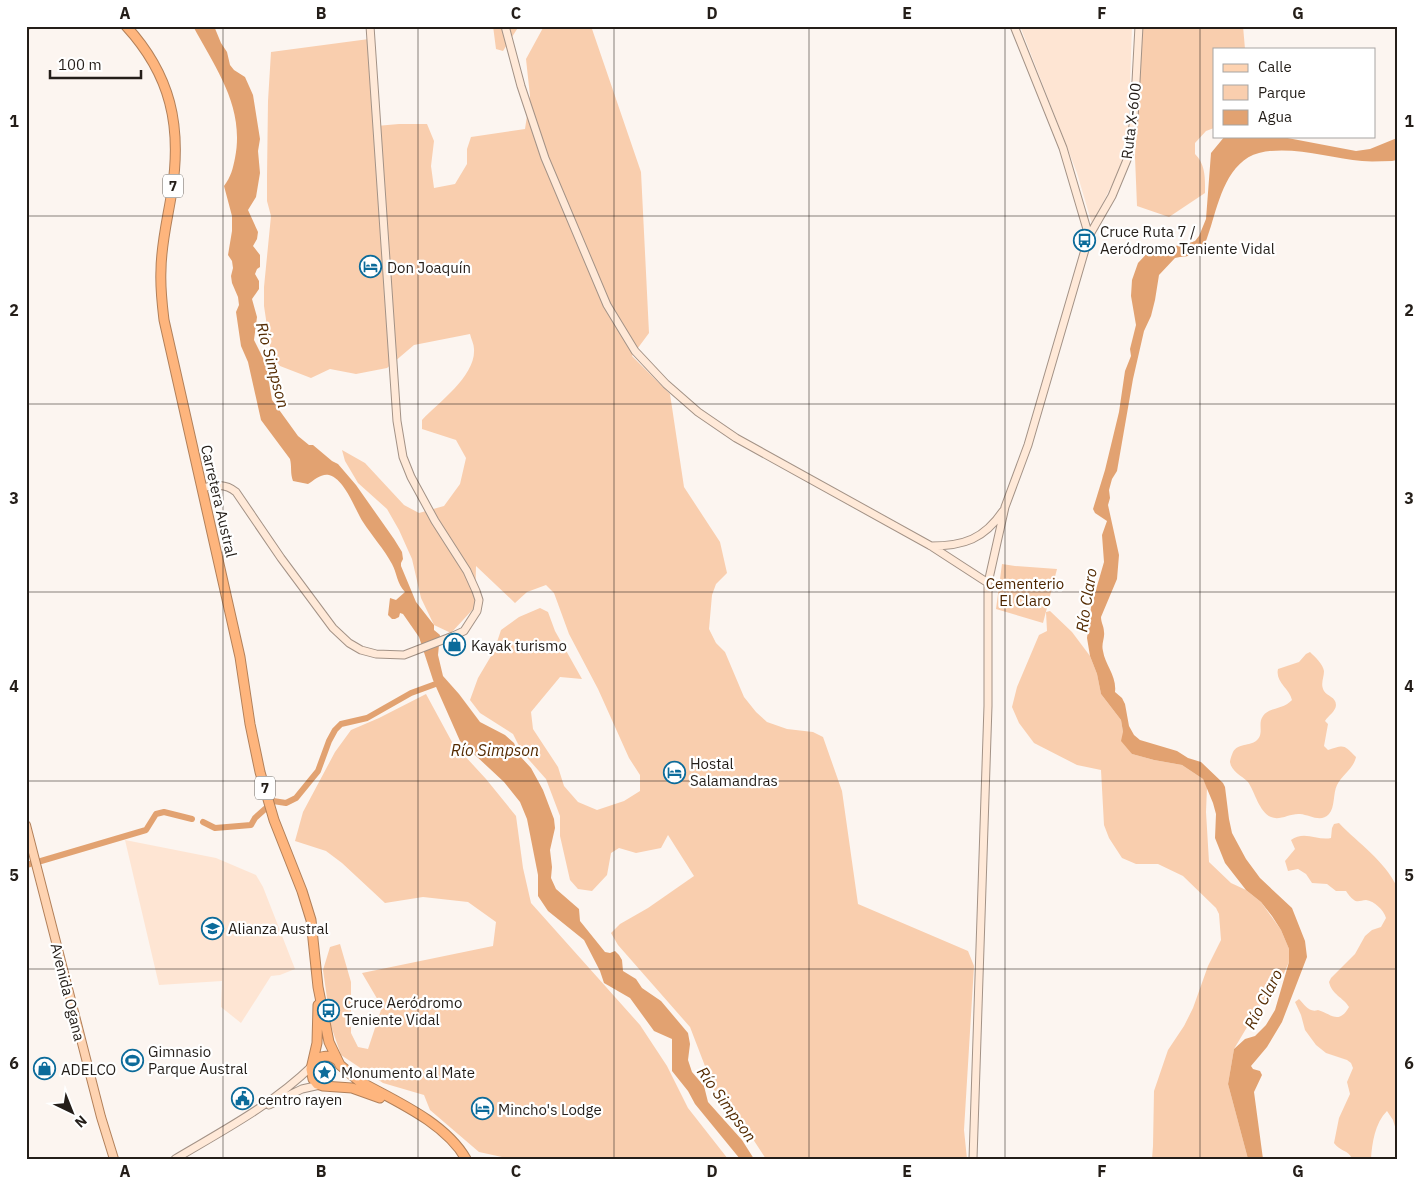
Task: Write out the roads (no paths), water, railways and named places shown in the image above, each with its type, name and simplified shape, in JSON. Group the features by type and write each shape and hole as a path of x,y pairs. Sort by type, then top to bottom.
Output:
{"highway":[{"name":"Carretera Austral","path":"126,26 148,52 167,92 173,111 175,131 174,174 161,269 164,320 240,657 250,724 260,772 274,820 302,891 311,920 318,987 329,1042 339,1064 359,1081 439,1127 452,1140 466,1159"},
{"name":"Carretera Austral","path":"318,987 317,1043 311,1073 313,1079 325,1086 352,1088 402,1105"},
{"path":"313,1064 317,1059 326,1056 330,1056 339,1064 342,1073 339,1080 325,1086"}],"main road":[{"name":"Avenida Ogana","path":"26,825 93,1089 114,1159"}],"street":[{"path":"202,488 217,485 225,486 233,489 240,496 282,558 334,628 349,643 361,650 376,654 404,655 464,631 477,611 479,600 467,571 435,521 403,457 397,421 370,26"},
{"path":"505,26 521,86 545,158 607,306 635,351 666,384 698,412 736,438 931,546 988,583"},
{"path":"1014,26 1063,148 1089,236"},
{"name":"Ruta X-600","path":"1005,507 1028,445 1089,236 1112,196 1129,155 1134,118 1140,26"},
{"path":"931,546 954,545 970,541 990,526 1005,507"},
{"path":"973,1159 988,706 988,583 1005,507"},
{"path":"175,1159 252,1112 287,1088 313,1064"},
{"path":"252,1112 302,1089 325,1086"}],"water":[{"name":"Río Simpson","path":"193,26 214,26 227,52 230,65 245,77 253,95 260,139 258,151 260,173 256,197 248,210 258,232 253,246 260,255 260,267 255,274 259,281 259,289 252,299 257,317 254,340 266,364 272,400 298,436 338,464 356,485 394,539 402,552 401,566 416,602 434,625 434,630 440,635 438,655 443,676 480,722 505,735 514,743 519,755 531,768 543,790 554,819 555,828 550,850 551,878 556,889 579,909 580,921 605,952 615,951 622,960 623,971 636,979 642,988 661,1001 688,1033 690,1044 688,1060 692,1072 704,1086 708,1102 742,1140 754,1159 740,1159 695,1104 688,1091 672,1071 672,1039 654,1031 630,998 604,983 584,940 548,911 538,896 538,875 527,819 520,802 504,782 460,741 433,680 419,637 403,614 400,613 399,617 395,619 388,615 390,598 396,600 405,592 400,586 389,558 363,522 340,482 329,475 318,477 308,484 293,481 290,459 261,420 248,362 241,346 236,312 239,305 238,297 232,283 232,261 228,255 232,231 232,216 224,186 230,176 235,158 236,122 232,105 219,73"},
{"path":"1223,138 1288,138 1356,151 1370,149 1397,138 1397,160 1366,161 1297,151 1271,151 1248,157 1232,173 1226,183 1202,249 1195,254 1175,258 1159,275 1151,316 1144,331 1133,379 1117,471 1112,479 1109,490 1110,498 1108,505 1119,555 1117,579 1101,617 1104,628 1103,648 1104,656 1113,676 1115,692 1122,698 1125,704 1129,726 1134,735 1140,740 1177,751 1188,758 1201,762 1223,783 1232,833 1246,859 1260,878 1292,908 1305,941 1307,957 1282,1022 1267,1047 1251,1066 1253,1069 1260,1071 1262,1075 1254,1092 1263,1159 1248,1159 1228,1084 1234,1049 1245,1039 1255,1036 1266,1025 1275,1010 1289,962 1289,949 1281,930 1272,916 1261,902 1246,890 1225,863 1215,838 1216,814 1203,779 1182,765 1132,754 1121,741 1123,732 1121,720 1101,694 1087,638 1091,607 1104,562 1102,535 1107,521 1095,513 1093,509 1105,470 1119,412 1125,371 1131,356 1130,349 1136,325 1131,296 1132,280 1138,263 1152,248 1184,245 1195,241 1199,236 1206,219 1211,153"}],"waterway":[{"path":"26,30 34,26"},
{"path":"273,801 286,803 296,798 318,771 329,741 341,724 367,718 411,693 441,682"},
{"path":"203,822 215,828 251,825 255,818 265,809"},
{"path":"41,861 146,830 156,814 164,812 192,819"},
{"path":"26,865 30,864"}],"place":[{"name":"Cruce Ruta 7 / Aeródromo Teniente Vidal","path":"1084,240"},
{"name":"Don Joaquín","path":"371,267"},
{"name":"Kayak turismo","path":"455,645"},
{"name":"Hostal Salamandras","path":"674,772"},
{"name":"Alianza Austral","path":"212,928"},
{"name":"Cruce Aeródromo Teniente Vidal","path":"328,1011"},
{"name":"Gimnasio Parque Austral","path":"132,1060"},
{"name":"ADELCO","path":"45,1069"},
{"name":"Monumento al Mate","path":"325,1072"},
{"name":"centro rayen","path":"242,1099"},
{"name":"Mincho's Lodge","path":"482,1109"}],"park label":[{"name":"Cementerio El Claro","path":"1025,592"}],"water label":[{"name":"Río Claro","path":"1086,600"},
{"name":"Río Claro","path":"1263,999"}]}
